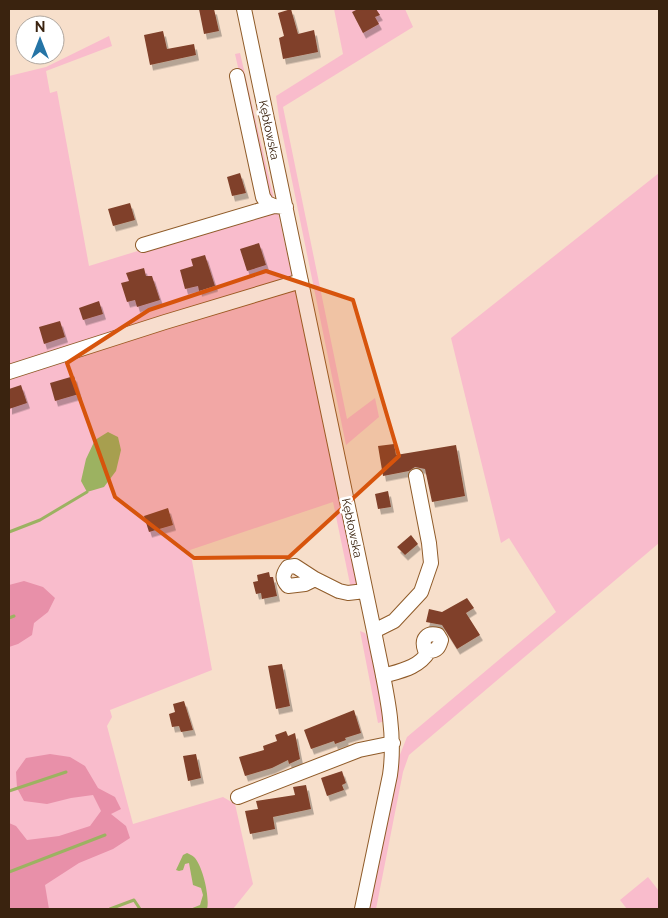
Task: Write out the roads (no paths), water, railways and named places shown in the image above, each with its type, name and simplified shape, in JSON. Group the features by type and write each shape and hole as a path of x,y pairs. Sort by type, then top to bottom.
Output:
{"street":[{"name":"Kębłowska","path":"244,9 280,206 301,281 392,726 393,742 390,775 362,909"},
{"path":"237,76 264,197 267,203 280,206"},
{"path":"143,245 280,206"},
{"path":"9,372 164,322 301,281"},
{"path":"374,631 394,621 421,592 431,563 416,476"},
{"path":"315,579 348,593 365,591"},
{"path":"382,676 416,666 426,657 429,651"},
{"path":"238,797 359,750 393,742"}],"waterway":[{"path":"9,532 40,520 87,492"},
{"path":"9,618 14,616"},
{"path":"9,791 66,772"},
{"path":"9,872 105,835"},
{"path":"110,909 134,900 140,909"}]}
